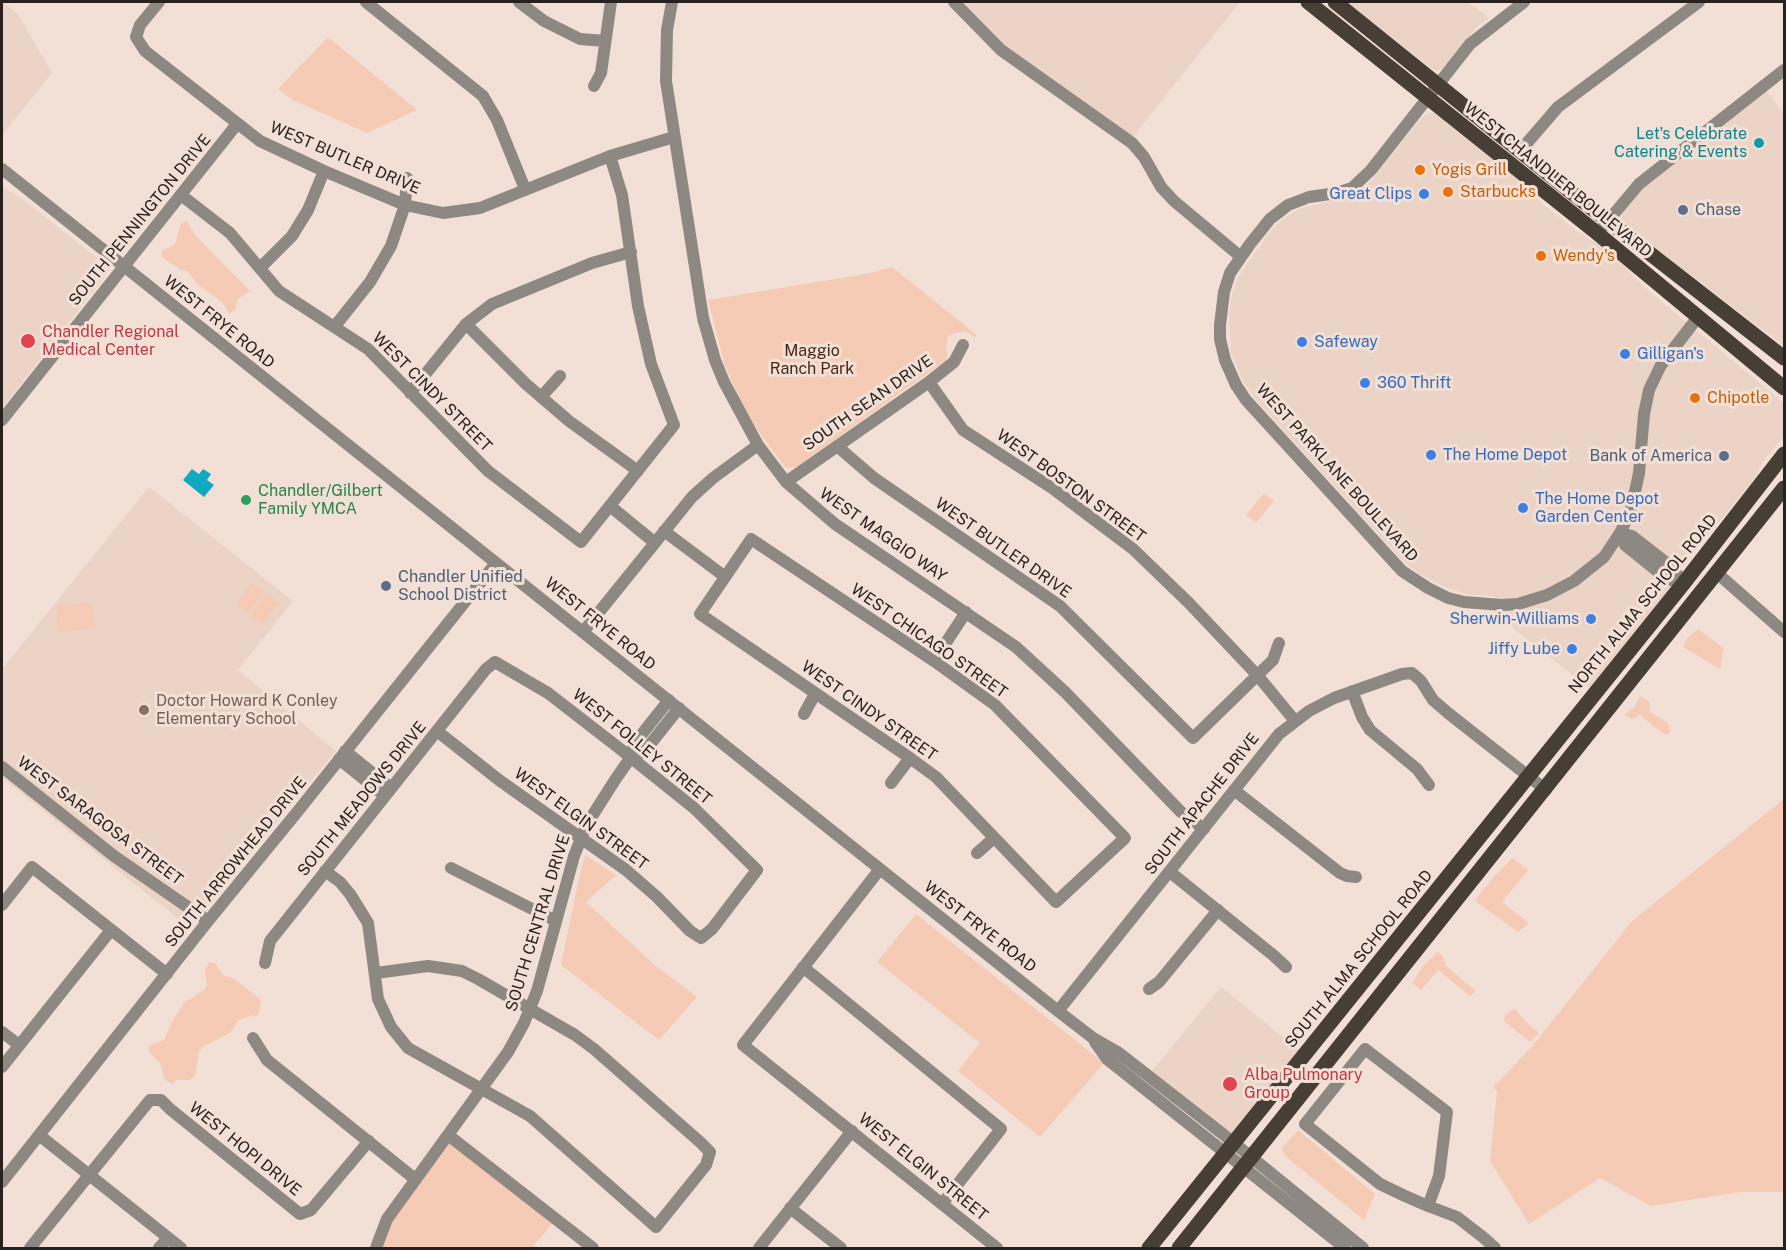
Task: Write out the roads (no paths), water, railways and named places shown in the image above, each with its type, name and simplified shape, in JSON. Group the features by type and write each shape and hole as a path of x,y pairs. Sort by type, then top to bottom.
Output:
{"main road":[{"name":"WEST CHANDLER BOULEVARD","path":"1308,2 1520,151 1785,358"},
{"name":"WEST CHANDLER BOULEVARD","path":"1335,2 1433,92 1597,233 1785,388"},
{"name":"NORTH ALMA SCHOOL ROAD","path":"1528,776 1785,454"},
{"path":"1179,1248 1785,488"},
{"path":"1653,653 1665,623 1685,597 1686,589 1683,584"},
{"name":"SOUTH ALMA SCHOOL ROAD","path":"1149,1248 1528,776"}],"street":[{"name":"WEST BUTLER DRIVE","path":"159,2 140,25 136,37 145,51 237,124 272,147 405,205 443,213 480,208 610,156 674,137"},
{"path":"366,2 483,96 496,120 525,189"},
{"path":"519,2 544,21 580,39 605,41"},
{"path":"594,86 601,73 611,2"},
{"name":"WEST MAGGIO WAY","path":"672,2 667,30 666,81 702,312 715,360 729,393 758,445 786,482 834,524 1016,647 1039,667 1181,812 1204,829"},
{"path":"954,2 1001,50 1132,143 1144,157 1161,187 1174,201 1241,257"},
{"name":"WEST PARKLANE BOULEVARD","path":"1524,2 1470,44 1371,170 1352,188 1288,205 1270,219 1241,257 1230,273 1220,325 1225,360 1236,385 1246,400 1384,552 1416,581 1448,598 1464,602 1518,604 1547,595 1574,581 1604,557 1620,533 1631,510 1639,473 1644,414 1649,390 1661,365 1698,317"},
{"path":"1520,151 1558,107 1699,2"},
{"path":"1597,233 1639,183 1785,70"},
{"name":"SOUTH PENNINGTON DRIVE","path":"2,420 237,124"},
{"path":"610,156 622,195 638,306 651,364 674,425 610,506 654,542"},
{"name":"WEST FRYE ROAD","path":"2,169 1058,1011 1093,1038 1119,1053 1345,1248"},
{"path":"260,268 292,236 308,210 324,171"},
{"path":"334,326 370,282 391,246 405,205 407,178"},
{"name":"WEST CINDY STREET","path":"181,195 230,233 279,291 368,349 488,471 581,542 610,506"},
{"path":"410,393 466,324 492,304 592,263 631,252"},
{"path":"466,324 569,421 638,471"},
{"name":"SOUTH SEAN DRIVE","path":"786,482 929,382 954,362 963,345"},
{"path":"541,397 560,376"},
{"name":"WEST BOSTON STREET","path":"929,382 963,430 1052,488 1133,549 1189,603 1258,676 1294,721"},
{"path":"583,632 692,496 758,445"},
{"name":"WEST BUTLER DRIVE","path":"837,446 874,478 1060,606 1192,738 1258,676"},
{"path":"664,531 724,576"},
{"path":"1620,533 1632,536 1673,568 1683,584"},
{"name":"WEST CHICAGO STREET","path":"724,576 751,539 934,661 995,705 1125,838 1056,902"},
{"name":"SOUTH ARROWHEAD DRIVE","path":"2,1182 496,563"},
{"path":"1716,573 1785,632"},
{"name":"WEST CINDY STREET","path":"724,576 700,614 936,777 1056,902"},
{"path":"934,661 966,612"},
{"path":"1258,676 1273,660 1279,643"},
{"name":"SOUTH MEADOWS DRIVE","path":"265,963 270,941 486,669 495,663"},
{"name":"WEST FOLLEY STREET","path":"495,663 548,693 631,757 694,808 757,870 712,929 700,938"},
{"name":"SOUTH APACHE DRIVE","path":"1058,1011 1279,734 1294,721 1334,698 1402,674 1412,673 1421,681 1433,700 1528,776"},
{"path":"1352,692 1370,730 1418,769 1429,785"},
{"path":"804,714 815,694"},
{"name":"SOUTH CENTRAL DRIVE","path":"376,1248 387,1219 508,1052 530,1010 581,838 598,804 631,757 634,744 674,704"},
{"name":"WEST ELGIN STREET","path":"437,731 499,780 626,870 700,938"},
{"path":"342,755 388,792"},
{"path":"891,783 910,758"},
{"name":"WEST SARAGOSA STREET","path":"2,766 114,856 208,921"},
{"path":"1528,776 1545,790"},
{"path":"1234,790 1340,873 1356,877"},
{"path":"977,854 994,838"},
{"path":"2,905 32,867 167,974"},
{"path":"451,868 556,921"},
{"path":"880,869 803,967 1001,1129 942,1204"},
{"path":"325,871 340,882 368,923 376,974 372,999 408,1048 530,1116 656,1227 706,1165 710,1152 594,1049 575,1035 478,979 448,968 428,966 376,974"},
{"path":"1170,872 1286,967"},
{"path":"1149,989 1159,982 1218,910"},
{"path":"2,1067 111,930"},
{"name":"WEST ELGIN STREET","path":"803,967 743,1046 997,1248"},
{"path":"2,1032 19,1046"},
{"path":"253,1038 267,1060 415,1179"},
{"path":"1428,1206 1439,1176 1447,1112 1365,1049 1305,1124 1380,1184 1428,1206 1457,1217 1495,1248"},
{"name":"WEST HOPI DRIVE","path":"89,1175 150,1100 161,1100 300,1214 311,1210 369,1141"},
{"path":"759,1248 852,1131"},
{"path":"39,1135 181,1248"},
{"path":"448,1135 594,1248"},
{"name":"WEST FRYE ROAD","path":"1247,1162 1363,1248"},
{"path":"30,1248 89,1175"},
{"path":"790,1208 841,1248"},
{"path":"159,1248 168,1238"}],"water":[{"path":"192,469 199,474 203,469 211,474 207,480 214,485 204,497 183,480"}],"place":[{"name":"Let's Celebrate Catering & Events","path":"1759,143"},
{"name":"Yogis Grill","path":"1420,170"},
{"name":"Starbucks","path":"1448,192"},
{"name":"Great Clips","path":"1424,194"},
{"name":"Chase","path":"1683,210"},
{"name":"Wendy's","path":"1541,256"},
{"name":"Chandler Regional Medical Center","path":"28,341"},
{"name":"Safeway","path":"1302,342"},
{"name":"Gilligan's","path":"1625,354"},
{"name":"360 Thrift","path":"1365,383"},
{"name":"Chipotle","path":"1695,398"},
{"name":"The Home Depot","path":"1431,455"},
{"name":"Bank of America","path":"1724,456"},
{"name":"Chandler/Gilbert Family YMCA","path":"246,500"},
{"name":"The Home Depot Garden Center","path":"1523,508"},
{"name":"Chandler Unified School District","path":"386,586"},
{"name":"Sherwin-Williams","path":"1591,619"},
{"name":"Jiffy Lube","path":"1572,649"},
{"name":"Doctor Howard K Conley Elementary School","path":"144,710"},
{"name":"Alba Pulmonary Group","path":"1230,1084"}],"park label":[{"name":"Maggio Ranch Park","path":"812,360"}]}
